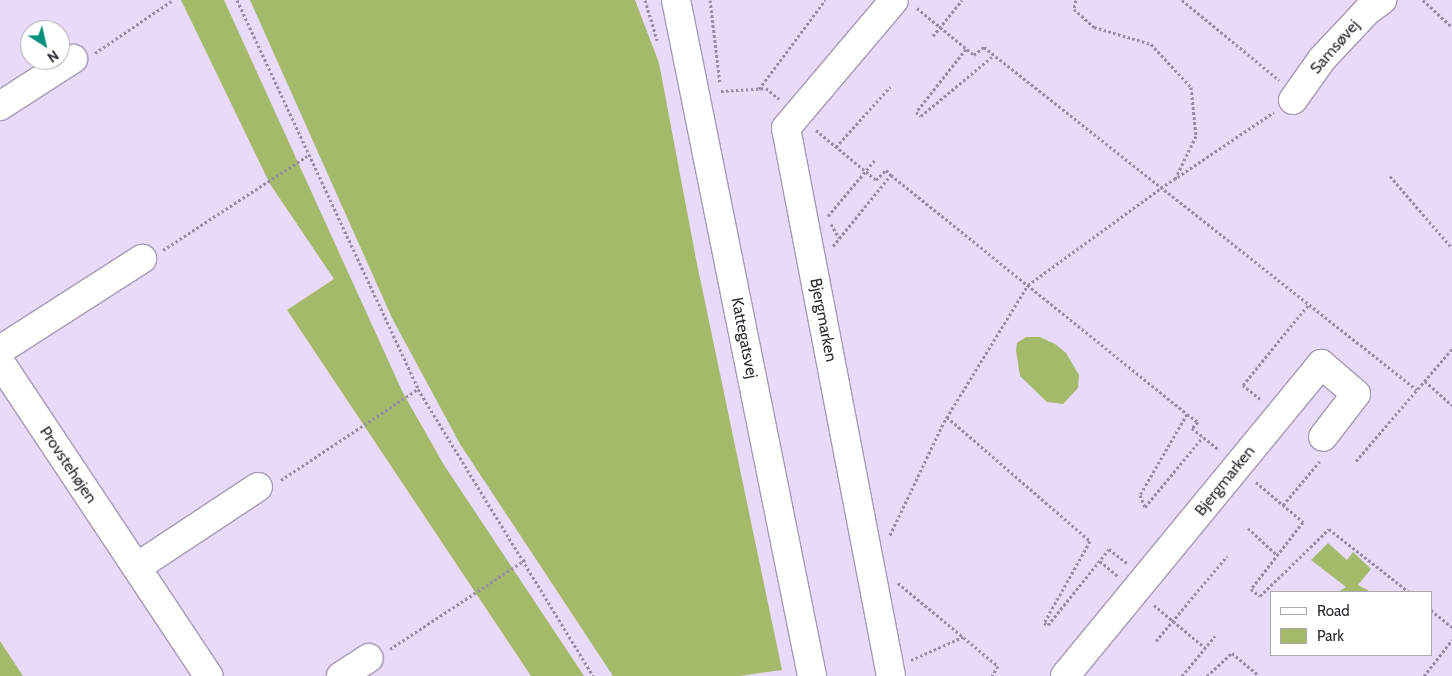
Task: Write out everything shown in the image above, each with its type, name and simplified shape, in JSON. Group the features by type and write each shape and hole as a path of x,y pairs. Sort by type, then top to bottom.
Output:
{"street":[{"name":"Kattegatsvej","path":"676,0 812,676"},
{"name":"Samsøvej","path":"1295,97 1322,59 1367,11 1382,0"},
{"name":"Bjergmarken","path":"890,670 786,128 904,3"},
{"path":"0,106 73,58"},
{"path":"0,350 142,258"},
{"name":"Provstehøjen","path":"0,362 209,676"},
{"name":"Bjergmarken","path":"1065,676 1320,364 1356,394 1323,437"},
{"path":"137,567 258,487"},
{"path":"341,676 369,658"}],"path":[{"path":"73,58 95,52 173,0"},
{"path":"237,0 307,156 418,390 524,560 593,676"},
{"path":"759,89 825,0"},
{"path":"933,36 939,26 962,0"},
{"path":"1076,0 1074,9 1094,27 1151,44 1191,87 1196,136 1174,179"},
{"path":"888,537 947,417 1028,285 1161,188 1295,97 1182,0"},
{"path":"1423,0 1452,27"},
{"path":"904,3 939,26 974,55 984,47 1417,390"},
{"path":"966,49 916,112 921,116 994,55"},
{"path":"836,147 890,87"},
{"path":"721,91 766,88 876,180 886,170 1198,422 1192,428 1303,522 1251,589 1260,596 1329,529 1408,591"},
{"path":"142,258 166,249 307,156"},
{"path":"827,217 875,160"},
{"path":"813,269 891,175"},
{"path":"1390,176 1452,248"},
{"path":"1279,415 1243,385 1309,304"},
{"path":"1356,461 1452,349"},
{"path":"1425,381 1452,405"},
{"path":"258,487 271,487 418,390"},
{"path":"1187,414 1140,496 1145,507 1203,437"},
{"path":"947,417 1090,541 1044,623 1048,625 1109,549 1173,621 1204,648"},
{"path":"1283,505 1323,457 1314,449 1323,437"},
{"path":"1248,528 1278,556"},
{"path":"1156,641 1227,556"},
{"path":"369,658 385,653 524,560"},
{"path":"872,572 888,575 998,666 992,676"},
{"path":"1432,611 1452,627"},
{"path":"1182,676 1215,636"},
{"path":"890,670 925,656 963,637"},
{"path":"1424,676 1452,640"},
{"path":"1207,676 1232,653 1259,676"}],"green space":[{"path":"181,0 224,0 403,393 444,465 584,676 531,676 287,310 334,279 270,184"},
{"path":"250,0 635,0 659,63 697,264 782,670 740,676 613,676 460,444 392,318"},
{"path":"1026,337 1040,337 1055,344 1066,353 1079,375 1078,388 1063,404 1047,402 1020,376 1016,350 1017,343"},
{"path":"1328,543 1347,560 1353,552 1371,569 1358,585 1369,591 1340,591 1346,587 1311,560"},
{"path":"0,641 23,676 0,676"}]}
